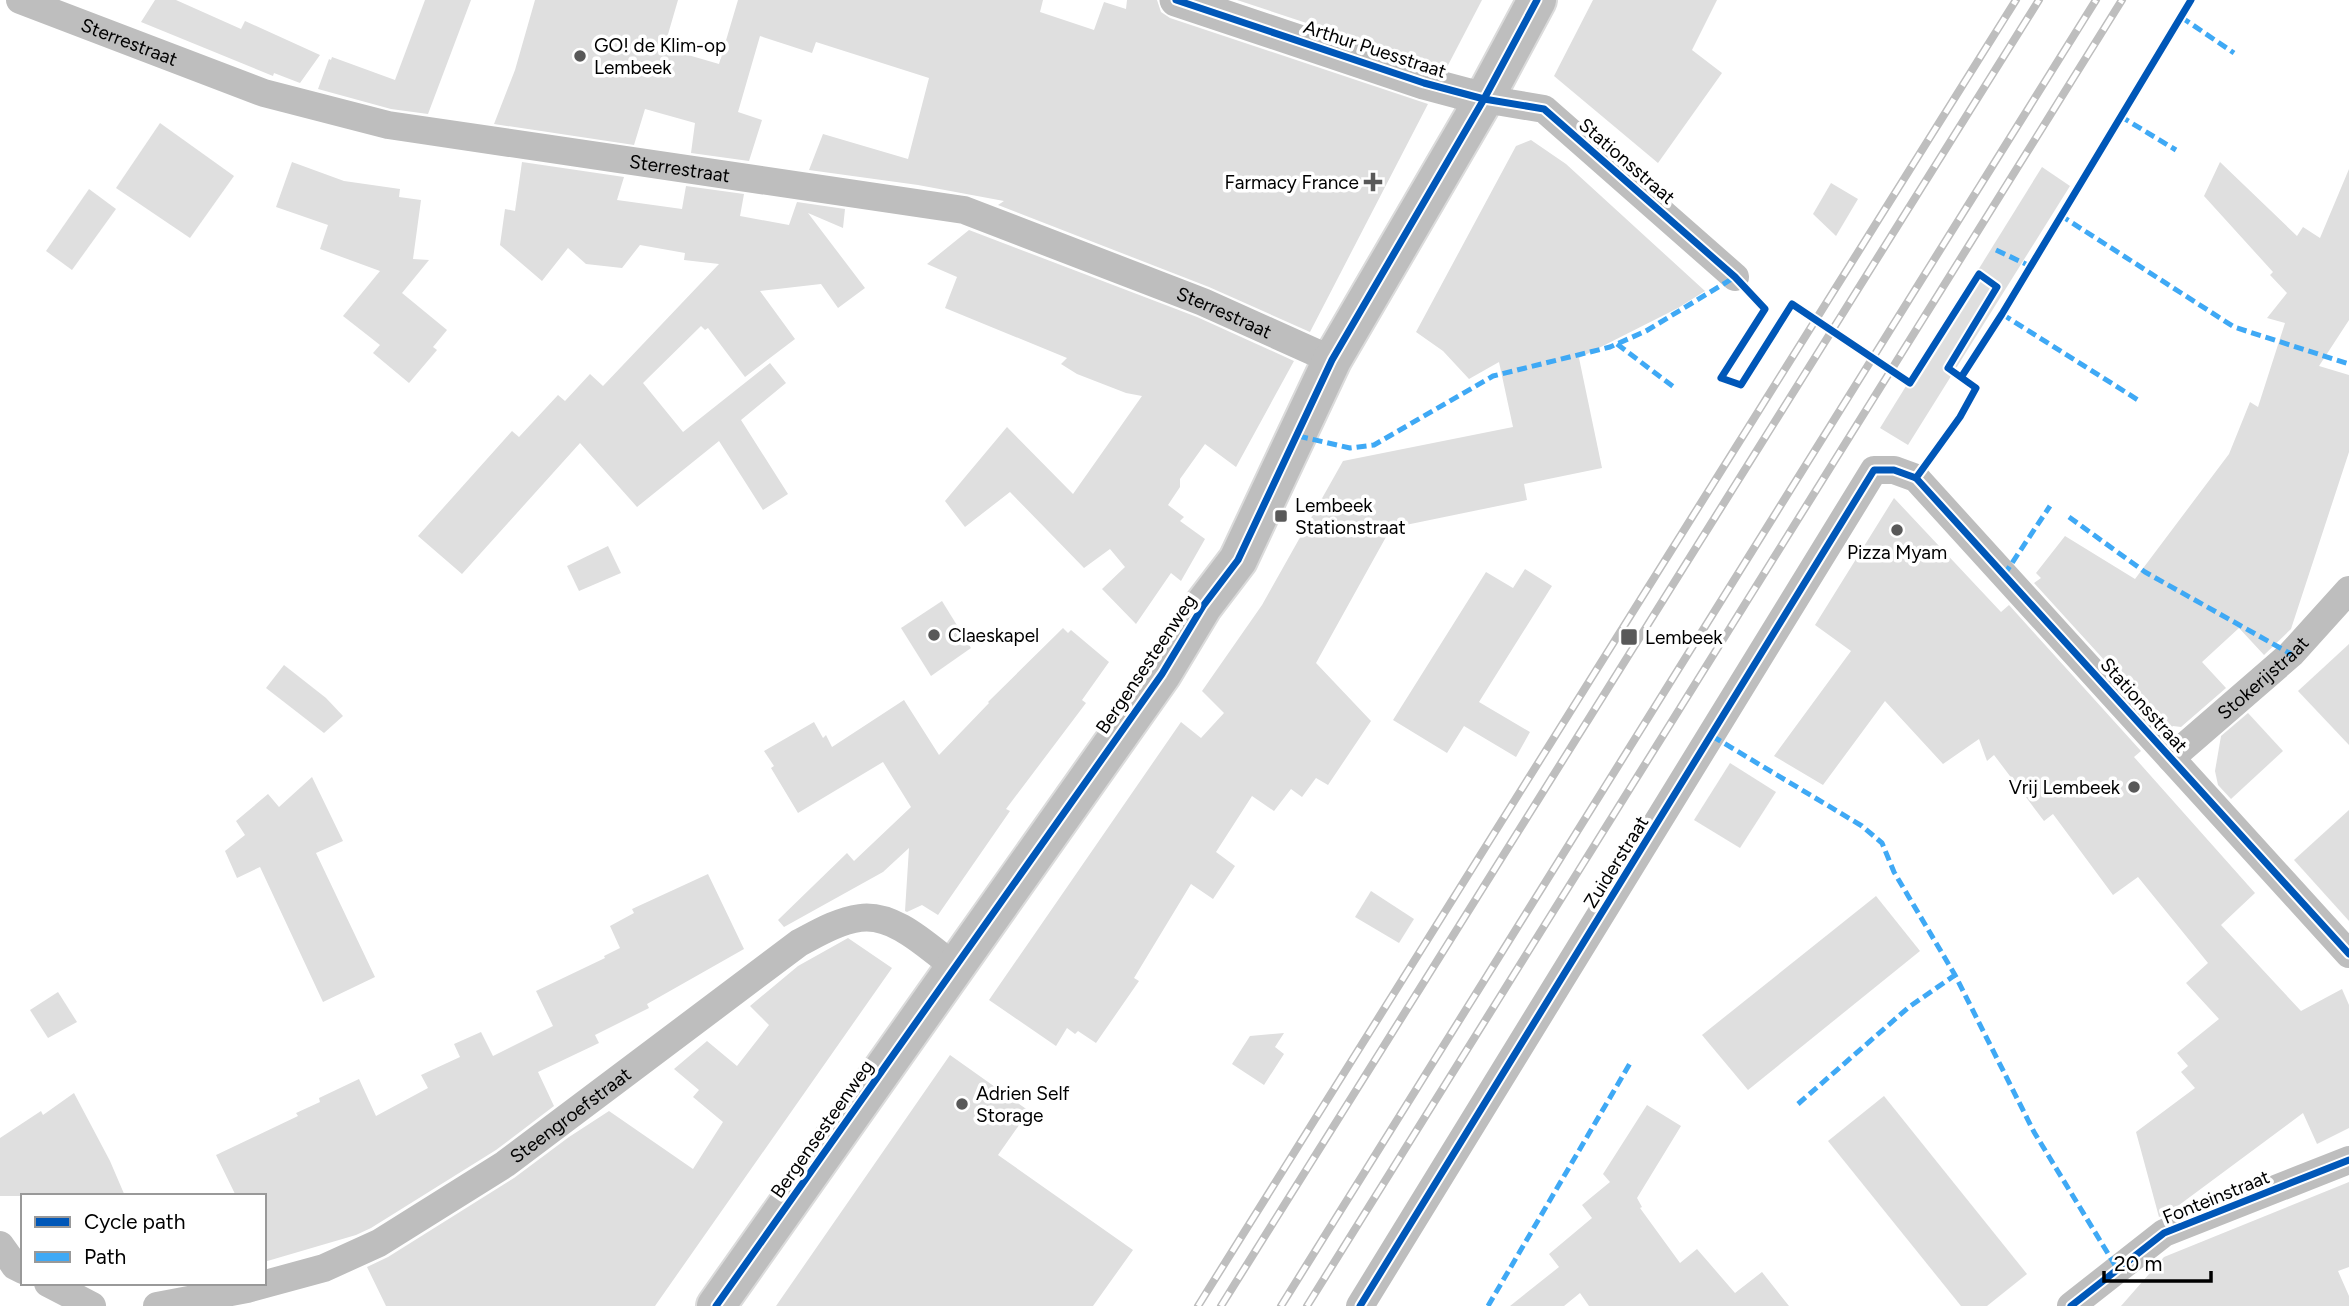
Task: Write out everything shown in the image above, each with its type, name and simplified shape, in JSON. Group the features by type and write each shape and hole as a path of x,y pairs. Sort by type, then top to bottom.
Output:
{"main road":[{"name":"Bergensesteenweg","path":"716,1306 1162,674 1203,606 1238,560 1332,360 1484,99 1537,0"}],"street":[{"name":"Sterrestraat","path":"20,0 264,93 388,124 964,210 1203,302 1332,360"},
{"name":"Arthur Puesstraat","path":"1176,0 1424,83 1484,99"},
{"name":"Stationsstraat","path":"1484,99 1544,108 1735,277"},
{"name":"Zuiderstraat","path":"1360,1306 1874,470 1894,470 1916,478"},
{"name":"Stationsstraat","path":"1916,478 2349,954"},
{"name":"Stokerijstraat","path":"2171,758 2291,654 2349,590"},
{"name":"Steengroefstraat","path":"266,1284 324,1268 379,1243 505,1164 799,943 840,923 862,918 893,924 955,967"},
{"name":"Fonteinstraat","path":"2071,1306 2164,1233 2349,1160"},
{"path":"0,1245 15,1266 21,1269"},
{"path":"52,1285 92,1306"},
{"name":"Steengroefstraat","path":"157,1306 262,1285"}],"building":[{"path":"155,0 176,0 241,29 245,21 320,55 300,83 274,73 273,76 141,22"},
{"path":"425,0 471,0 428,114 391,109 318,89 332,57 395,80"},
{"path":"535,0 678,0 664,48 719,64 738,0 1043,0 1040,12 1094,30 1104,2 1126,9 1127,0 1157,0 1161,12 1170,18 1428,104 1310,332 1209,287 998,205 1004,201 918,185 809,170 823,134 908,159 929,78 816,42 812,53 760,36 738,112 762,120 749,161 691,153 695,123 645,109 634,145 494,124 515,70"},
{"path":"1237,0 1482,0 1446,69"},
{"path":"1593,0 1717,0 1692,50 1722,73 1658,163 1554,76"},
{"path":"160,123 234,176 190,238 116,188"},
{"path":"1531,140 1566,164 1705,291 1678,308 1579,358 1602,468 1524,484 1527,500 1391,528 1316,663 1371,721 1328,785 1316,778 1302,797 1291,789 1274,811 1252,796 1216,852 1235,866 1213,899 1191,884 1134,978 1139,981 1096,1043 1078,1031 1075,1034 1067,1028 1056,1046 989,1000 1181,722 1201,738 1224,713 1202,691 1262,605 1343,461 1513,427 1499,362 1469,379 1443,351 1416,332 1516,146"},
{"path":"292,162 344,181 400,189 399,197 421,200 413,259 429,260 402,293 447,330 433,347 437,350 409,383 373,353 380,345 343,316 380,271 320,249 328,225 276,207"},
{"path":"522,162 624,177 617,200 682,209 686,186 744,194 740,216 789,225 797,202 845,209 843,228 808,213 865,288 838,308 821,284 760,291 795,339 745,377 708,328 705,330 701,326 643,383 683,432 770,363 786,383 741,420 788,494 763,510 719,441 637,507 580,443 462,574 418,536 512,431 519,437 558,395 565,401 590,374 603,386 719,264 684,260 685,253 640,245 622,268 586,264 568,248 542,281 500,245 505,209 515,211"},
{"path":"2220,162 2297,236 2303,227 2320,238 2349,169 2349,320 2319,366 2349,375 2349,452 2291,629 2264,655 2239,628 2202,662 2226,688 2181,727 2173,726 2168,730 2034,583 2041,578 2036,573 2065,536 2135,579 2229,454 2250,402 2258,407 2285,323 2267,318 2287,293 2270,275 2273,272 2204,196"},
{"path":"2042,167 2070,186 1908,445 1880,428"},
{"path":"1831,183 1858,199 1836,236 1813,214"},
{"path":"89,189 116,209 72,270 46,251"},
{"path":"969,230 1197,317 1294,361 1236,467 1205,444 1180,479 1180,487 1168,505 1184,517 1180,521 1205,539 1181,581 1171,573 1136,624 1102,589 1125,567 1110,549 1084,568 1010,492 965,527 945,501 1007,427 1073,494 1142,396 1126,393 1077,374 1061,364 1067,358 945,308 957,277 927,264"},
{"path":"1894,498 2001,612 2009,605 2141,751 2134,757 2255,893 2221,925 2301,1011 2342,989 2349,1005 2349,1128 2317,1144 2303,1113 2167,1214 2159,1217 2136,1132 2195,1088 2181,1072 2188,1066 2177,1053 2219,1019 2186,983 2208,963 2138,877 2113,895 2053,814 2044,821 1994,755 1987,761 1979,739 1943,764 1885,701 1823,785 1774,756 1851,651 1815,625"},
{"path":"608,546 621,573 579,591 567,566"},
{"path":"1525,569 1552,586 1479,702 1530,732 1516,757 1464,726 1447,753 1393,720 1486,572 1513,588"},
{"name":"Claeskapel","path":"942,601 971,648 931,676 901,628"},
{"path":"1063,628 1068,633 1071,630 1109,662 1082,700 1086,703 1006,809 1010,811 938,915 922,905 905,911 909,848 883,872 784,927 778,920 847,853 854,861 911,807 883,762 798,813 764,751 814,722 823,738 826,735 832,747 904,700 939,755"},
{"path":"2349,644 2349,745 2298,691"},
{"path":"284,665 326,698 343,716 324,733 266,688"},
{"path":"2248,713 2283,751 2231,799 2218,785 2215,771 2221,736"},
{"path":"1730,763 1776,792 1740,848 1694,820"},
{"path":"312,777 343,841 316,853 375,977 323,1002 260,867 237,878 225,851 245,835 236,821 268,794 279,807"},
{"path":"2349,810 2349,921 2294,860"},
{"path":"708,874 744,949 647,1004 649,1008 595,1035 599,1043 538,1072 554,1106 496,1150 371,1228 356,1235 266,1261 266,1194 235,1194 216,1155 298,1116 296,1113 320,1102 319,1098 359,1079 376,1116 428,1088 421,1075 460,1057 454,1044 481,1032 493,1056 553,1026 536,991 620,948 610,926 634,913 632,909"},
{"path":"1371,891 1414,919 1399,943 1355,917"},
{"path":"1876,896 1920,951 1748,1090 1702,1035"},
{"path":"848,938 892,968 655,1306 386,1306 367,1267 388,1257 514,1178 609,1111 693,1169 723,1122 693,1097 699,1090 674,1069 707,1041 737,1066 769,1025 750,1006 798,966"},
{"path":"58,992 77,1022 48,1038 30,1010"},
{"path":"1284,1033 1275,1047 1284,1054 1264,1085 1232,1064 1250,1036"},
{"path":"950,1055 1029,1111 998,1155 1133,1250 1093,1306 776,1306"},
{"path":"74,1093 124,1194 0,1196 0,1138 41,1111 43,1115"},
{"path":"1884,1096 2027,1274 1987,1306 1961,1306 1828,1141"},
{"path":"1647,1105 1681,1126 1637,1198 1642,1207 1640,1208 1680,1263 1697,1249 1735,1293 1762,1272 1789,1306 1589,1306 1580,1293 1564,1306 1510,1306 1559,1267 1549,1254 1592,1218 1582,1205 1610,1182 1603,1174"},
{"path":"2349,1182 2349,1267 2338,1271 2349,1296 2349,1306 2121,1306 2164,1257"}],"railway":[{"path":"1198,1306 2016,0"},
{"path":"1221,1306 2039,0"},
{"path":"1281,1306 2096,0"},
{"path":"1307,1306 2122,0"}],"marked path":[{"path":"2181,17 2234,53"},
{"path":"2120,116 2176,150"},
{"path":"2060,215 2234,327 2349,364"},
{"path":"1996,250 2030,266"},
{"path":"1298,436 1350,448 1374,445 1493,376 1610,347 1646,331 1735,277"},
{"path":"2002,314 2138,400"},
{"path":"1617,344 1675,388"},
{"path":"2004,575 2050,506"},
{"path":"2069,517 2145,572 2291,654"},
{"path":"1712,736 1862,826 1882,843 1894,872 1955,975 2034,1132 2118,1270"},
{"path":"1798,1104 1909,1007 1955,975"},
{"path":"1488,1306 1632,1060"}],"cycle path":[{"path":"1176,0 1424,83 1484,99 1544,109 1735,277 1765,309 1721,378 1741,385 1792,304 1910,383 1979,274 1997,287 1948,368 1976,388 1960,417 1916,478"},
{"path":"716,1306 1162,674 1203,606 1238,560 1332,360 1484,99 1537,0"},
{"path":"1962,376 2191,0"},
{"path":"1360,1306 1874,470 1894,470 1916,478 2349,954"},
{"path":"2071,1306 2164,1233 2349,1160"}],"place":[{"name":"GO! de Klim-op Lembeek","path":"580,56"},
{"name":"Farmacy France","path":"1373,182"},
{"name":"Lembeek Stationstraat","path":"1281,516"},
{"name":"Pizza Myam","path":"1897,530"},
{"name":"Claeskapel","path":"934,635"},
{"name":"Lembeek","path":"1629,637"},
{"name":"Vrij Lembeek","path":"2134,787"},
{"name":"Adrien Self Storage","path":"962,1104"}]}
